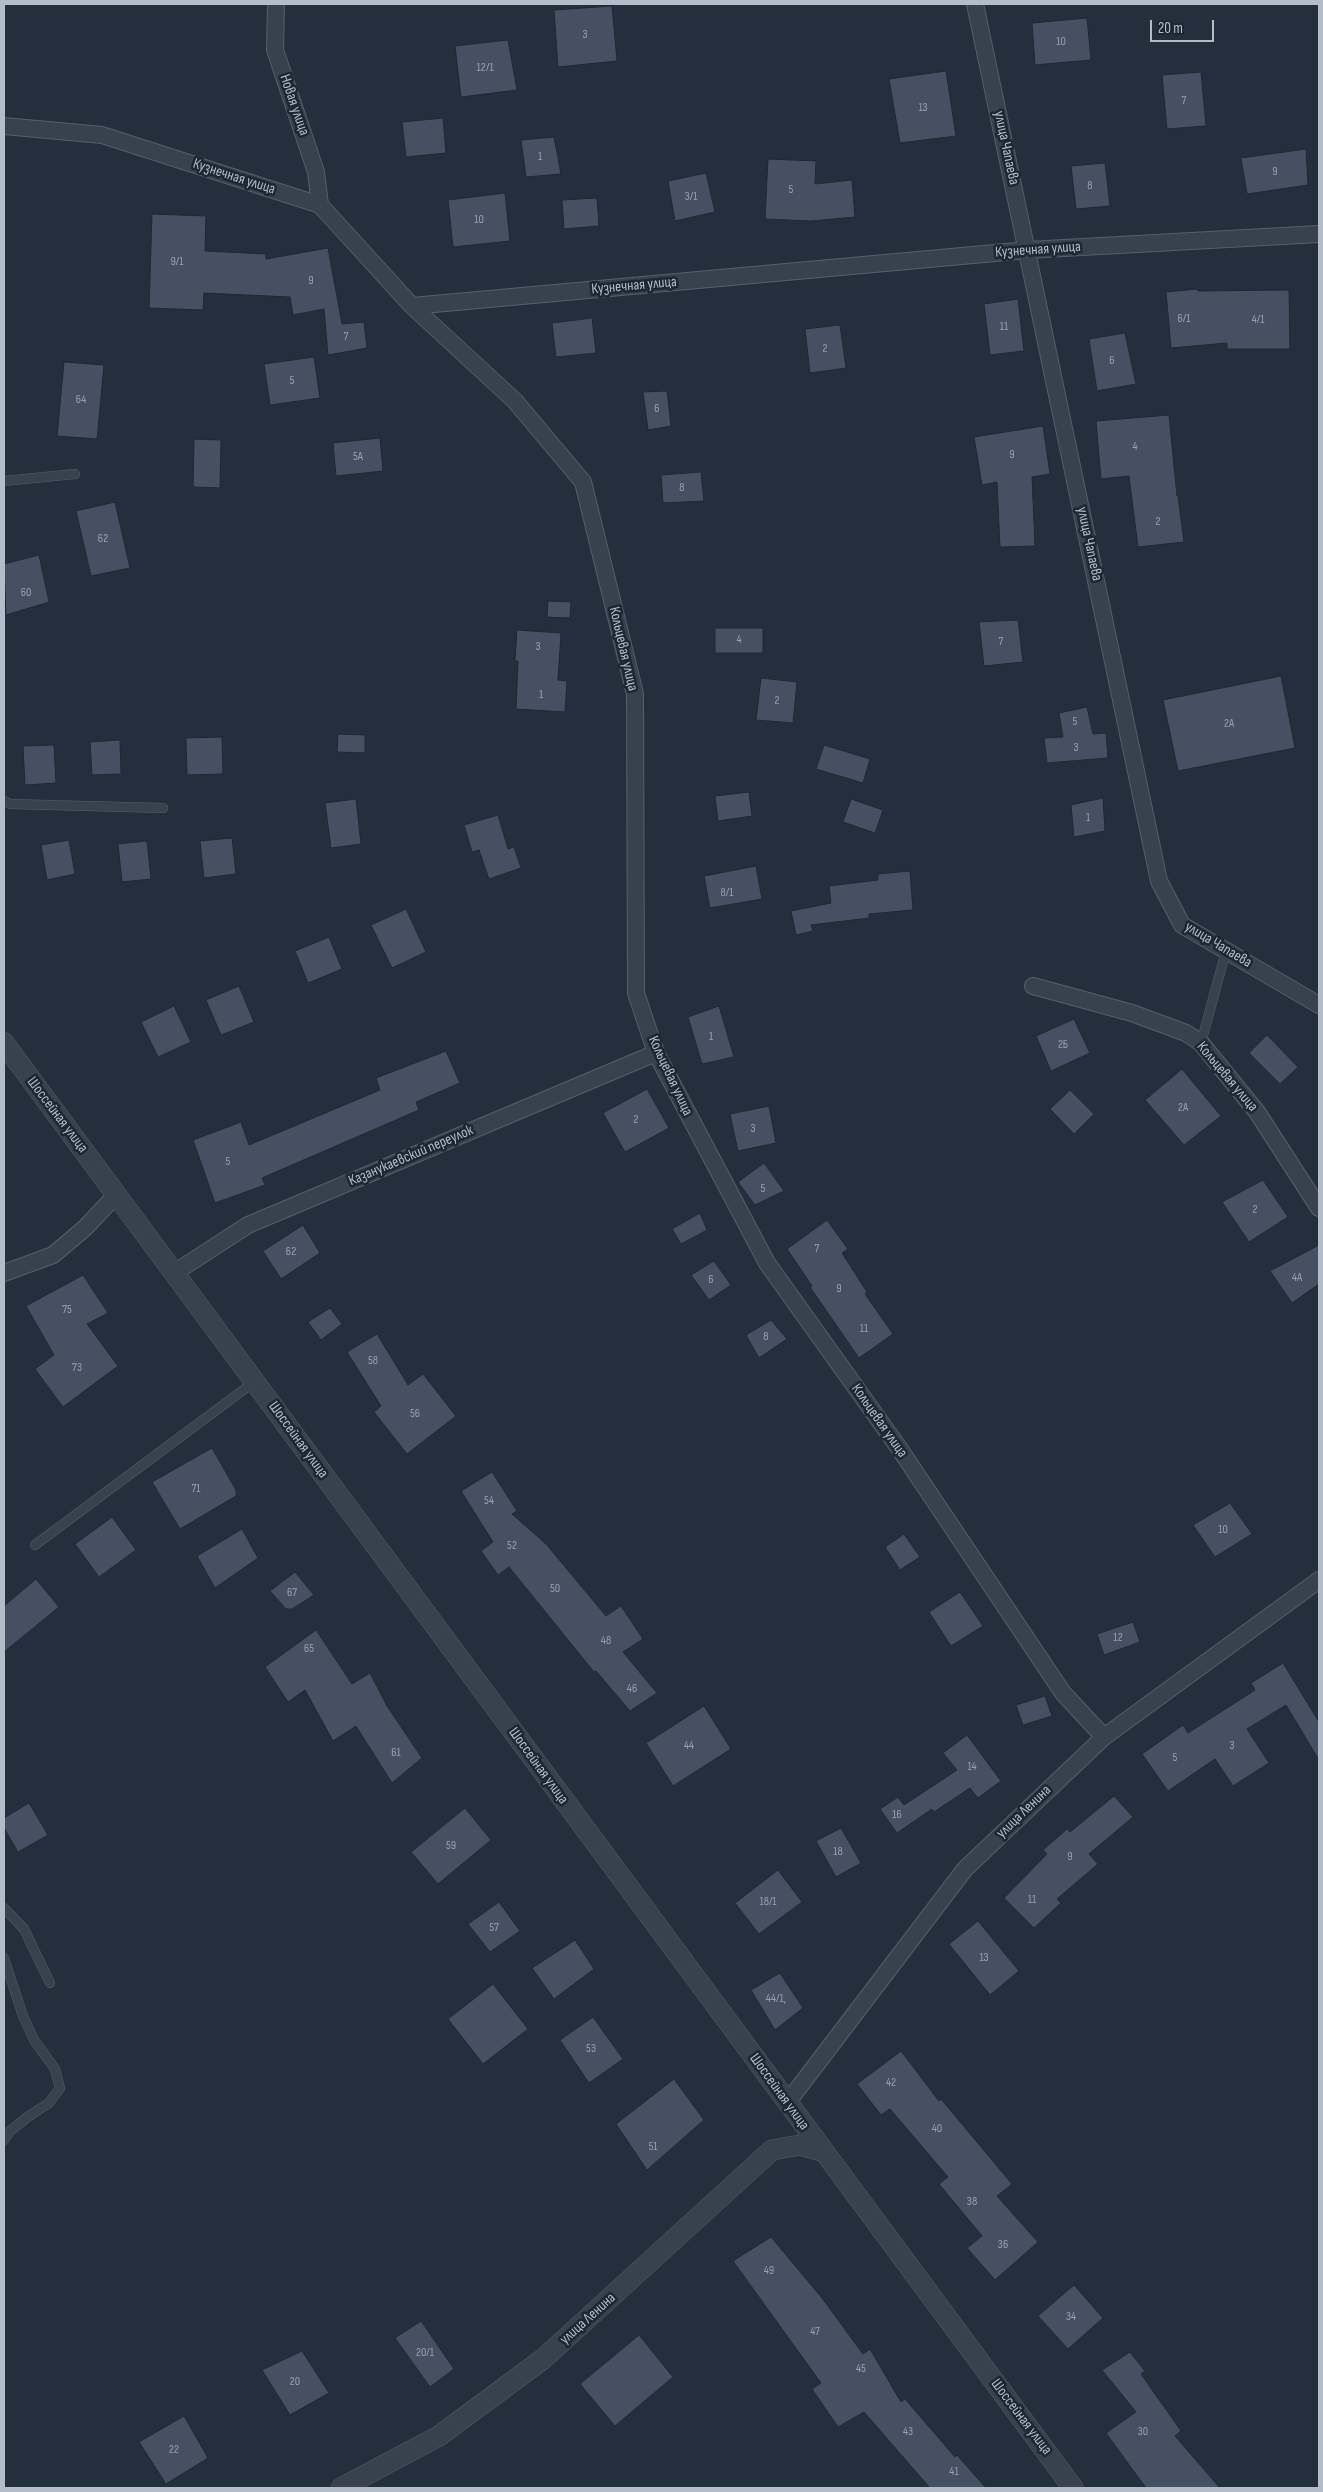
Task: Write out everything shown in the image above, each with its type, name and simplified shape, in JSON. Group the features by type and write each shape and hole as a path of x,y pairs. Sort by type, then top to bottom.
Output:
{"street":[{"name":"Новая улица","path":"276,4 276,50 316,172 320,205"},
{"name":"улица Чапаева","path":"975,4 1159,881 1182,925 1319,1005"},
{"name":"Кузнечная улица","path":"4,126 102,135 320,205 412,306 1028,250 1319,234"},
{"name":"Кольцевая улица","path":"412,306 515,401 583,482 635,694 636,992 656,1053 767,1263 899,1448 1063,1694 1104,1737"},
{"name":"Кольцевая улица","path":"1033,986 1132,1013 1186,1033 1201,1043 1257,1112 1319,1208"},
{"name":"Шоссейная улица","path":"4,1043 822,2151 1074,2488"},
{"name":"Казанукаевский переулок","path":"174,1273 248,1225 656,1053"},
{"path":"4,1273 52,1255 85,1228 116,1195"},
{"name":"улица Ленина","path":"787,2103 965,1869 1104,1737 1319,1583"},
{"name":"улица Ленина","path":"341,2488 439,2436 544,2360 772,2150 800,2145 822,2151"}],"lane":[{"path":"4,481 75,474"},
{"path":"4,801 10,804 163,808"},
{"path":"1201,1043 1226,951"},
{"path":"35,1545 254,1382"},
{"path":"4,1908 24,1929 50,1983"},
{"path":"4,1958 23,2016 34,2040 55,2069 60,2088 49,2103 10,2131 4,2140"}],"building":[{"path":"612,6 617,61 558,67 554,10"},
{"path":"1087,18 1091,60 1035,65 1032,23"},
{"path":"508,40 517,90 461,97 455,46"},
{"path":"946,71 956,136 900,143 889,79"},
{"path":"1201,72 1206,126 1167,129 1162,75"},
{"path":"443,118 446,153 406,157 402,122"},
{"path":"554,137 561,174 526,177 521,140"},
{"path":"1306,149 1308,185 1247,194 1241,158"},
{"path":"768,159 816,161 815,184 852,180 855,217 811,221 765,219"},
{"path":"1105,163 1110,206 1076,209 1071,166"},
{"path":"706,173 715,212 675,221 668,181"},
{"path":"505,193 510,241 453,247 448,200"},
{"path":"597,198 599,226 564,229 562,200"},
{"path":"152,214 206,216 205,251 266,254 266,259 328,248 342,324 364,322 367,348 328,355 324,309 293,315 290,297 204,293 203,310 149,308"},
{"path":"1197,289 1198,291 1289,290 1290,349 1227,349 1227,343 1171,348 1166,292"},
{"path":"1018,299 1024,351 990,355 984,304"},
{"path":"592,318 596,353 556,357 552,323"},
{"path":"840,325 846,368 810,373 805,329"},
{"path":"1125,333 1136,384 1097,391 1089,339"},
{"path":"314,357 320,398 270,405 264,364"},
{"path":"64,362 104,365 97,439 57,436"},
{"path":"667,391 671,426 648,430 643,392"},
{"path":"1169,415 1177,496 1184,542 1138,547 1129,476 1101,479 1096,421"},
{"path":"1043,426 1050,474 1032,477 1035,546 1000,547 997,482 982,485 974,437"},
{"path":"380,438 383,471 336,476 333,443"},
{"path":"194,439 221,440 220,488 193,487"},
{"path":"701,472 704,501 663,503 661,475"},
{"path":"115,502 130,568 91,576 76,511"},
{"path":"39,555 49,602 6,615 4,564"},
{"path":"548,601 571,602 570,618 547,617"},
{"path":"1018,620 1023,662 984,666 979,622"},
{"path":"715,628 763,628 763,653 715,653"},
{"path":"517,630 561,633 558,680 567,681 565,712 516,709 518,661 515,661"},
{"path":"1281,676 1295,748 1178,771 1163,700"},
{"path":"761,678 797,682 793,723 756,720"},
{"path":"1087,707 1093,734 1106,733 1108,758 1047,763 1044,738 1063,737 1059,713"},
{"path":"338,734 365,735 365,753 337,752"},
{"path":"222,737 223,774 187,775 186,738"},
{"path":"120,740 121,774 92,775 90,742"},
{"path":"54,745 56,783 25,785 23,746"},
{"path":"824,745 870,759 863,783 816,769"},
{"path":"749,792 752,816 718,821 715,796"},
{"path":"1103,798 1105,831 1074,837 1071,805"},
{"path":"356,799 361,844 331,848 325,803"},
{"path":"851,799 883,810 875,833 843,822"},
{"path":"498,815 508,849 514,847 521,868 489,879 479,850 472,852 464,825"},
{"path":"232,838 236,874 204,878 200,841"},
{"path":"69,840 75,874 47,880 41,845"},
{"path":"147,841 151,879 122,882 118,844"},
{"path":"756,866 762,899 710,908 704,876"},
{"path":"910,871 913,910 869,914 869,918 811,925 813,931 796,935 791,911 831,903 829,886 878,880 878,874"},
{"path":"406,909 426,952 392,968 371,925"},
{"path":"329,937 342,969 308,983 295,951"},
{"path":"239,986 254,1022 221,1035 206,1000"},
{"path":"174,1006 191,1042 158,1057 141,1022"},
{"path":"719,1006 734,1057 702,1064 688,1017"},
{"path":"1074,1019 1090,1053 1051,1071 1036,1036"},
{"path":"1267,1035 1298,1067 1280,1084 1249,1053"},
{"path":"446,1051 460,1083 416,1102 419,1110 262,1178 265,1185 215,1203 193,1140 241,1122 249,1145 380,1090 376,1078"},
{"path":"1182,1069 1221,1116 1184,1145 1145,1100"},
{"path":"647,1089 669,1128 625,1152 603,1113"},
{"path":"1070,1090 1094,1114 1074,1134 1050,1109"},
{"path":"769,1106 776,1143 738,1151 730,1114"},
{"path":"764,1163 784,1191 755,1205 738,1182"},
{"path":"1263,1180 1288,1217 1249,1242 1222,1202"},
{"path":"700,1213 707,1230 681,1244 672,1229"},
{"path":"827,1220 848,1249 842,1253 867,1292 865,1294 893,1334 859,1358 810,1287 812,1286 787,1249"},
{"path":"303,1225 320,1253 281,1279 263,1251"},
{"path":"1319,1245 1319,1284 1292,1303 1270,1271"},
{"path":"714,1261 731,1285 709,1300 691,1275"},
{"path":"83,1275 108,1313 87,1324 118,1366 63,1407 35,1369 54,1355 26,1306"},
{"path":"330,1308 342,1324 321,1340 308,1322"},
{"path":"771,1320 787,1339 759,1358 746,1335"},
{"path":"377,1334 408,1385 423,1374 456,1416 407,1454 374,1412 381,1406 347,1352"},
{"path":"212,1448 236,1490 236,1496 180,1529 152,1482"},
{"path":"492,1472 517,1511 512,1514 546,1544 606,1616 621,1606 643,1639 623,1652 657,1693 630,1711 596,1671 594,1672 509,1567 498,1575 481,1551 493,1542 461,1491"},
{"path":"1230,1503 1252,1534 1215,1557 1193,1525"},
{"path":"112,1517 136,1550 99,1577 75,1544"},
{"path":"242,1529 258,1558 215,1588 197,1556"},
{"path":"904,1534 920,1557 900,1570 885,1547"},
{"path":"295,1572 314,1595 292,1609 286,1609 270,1591"},
{"path":"36,1579 59,1607 4,1652 4,1606"},
{"path":"960,1592 983,1626 951,1646 929,1612"},
{"path":"1133,1622 1140,1642 1104,1655 1097,1634"},
{"path":"316,1630 352,1684 370,1673 387,1706 422,1758 392,1783 356,1726 333,1741 305,1690 288,1702 265,1667"},
{"path":"1283,1663 1319,1722 1319,1760 1286,1705 1247,1729 1269,1763 1233,1786 1215,1759 1168,1791 1142,1754 1183,1725 1188,1733 1255,1690 1251,1683"},
{"path":"1045,1696 1052,1716 1023,1725 1016,1705"},
{"path":"704,1706 731,1749 673,1786 646,1743"},
{"path":"967,1735 1001,1781 978,1798 970,1788 934,1812 932,1809 897,1833 880,1809 898,1797 904,1805 957,1770 943,1753"},
{"path":"1114,1796 1133,1817 1089,1854 1098,1864 1057,1899 1061,1903 1034,1928 1004,1898 1047,1854 1043,1850 1067,1829 1070,1832"},
{"path":"29,1803 48,1835 18,1852 4,1828 4,1818"},
{"path":"465,1808 491,1840 438,1884 411,1852"},
{"path":"841,1828 861,1863 836,1877 816,1841"},
{"path":"778,1870 802,1902 759,1934 735,1903"},
{"path":"499,1902 520,1931 490,1952 468,1924"},
{"path":"978,1921 1019,1971 990,1995 949,1944"},
{"path":"575,1940 594,1969 554,1999 532,1968"},
{"path":"780,1973 803,2008 775,2030 751,1990"},
{"path":"493,1984 528,2029 483,2064 448,2019"},
{"path":"593,2017 623,2059 589,2083 560,2040"},
{"path":"901,2051 939,2101 941,2099 1012,2184 997,2196 1038,2242 995,2280 967,2248 982,2236 939,2184 948,2177 890,2109 881,2115 857,2084"},
{"path":"674,2079 704,2120 647,2170 616,2124"},
{"path":"771,2237 822,2298 863,2354 870,2349 901,2402 905,2399 955,2457 957,2455 986,2488 930,2488 864,2412 838,2427 812,2389 821,2383 733,2261"},
{"path":"1074,2285 1103,2318 1068,2349 1038,2316"},
{"path":"421,2321 454,2369 430,2387 395,2338"},
{"path":"639,2335 673,2377 615,2426 580,2384"},
{"path":"302,2351 329,2393 290,2415 262,2370"},
{"path":"1130,2352 1145,2371 1141,2374 1181,2431 1175,2436 1220,2488 1146,2488 1106,2433 1136,2412 1102,2370"},
{"path":"184,2416 208,2458 166,2484 139,2442"}]}
